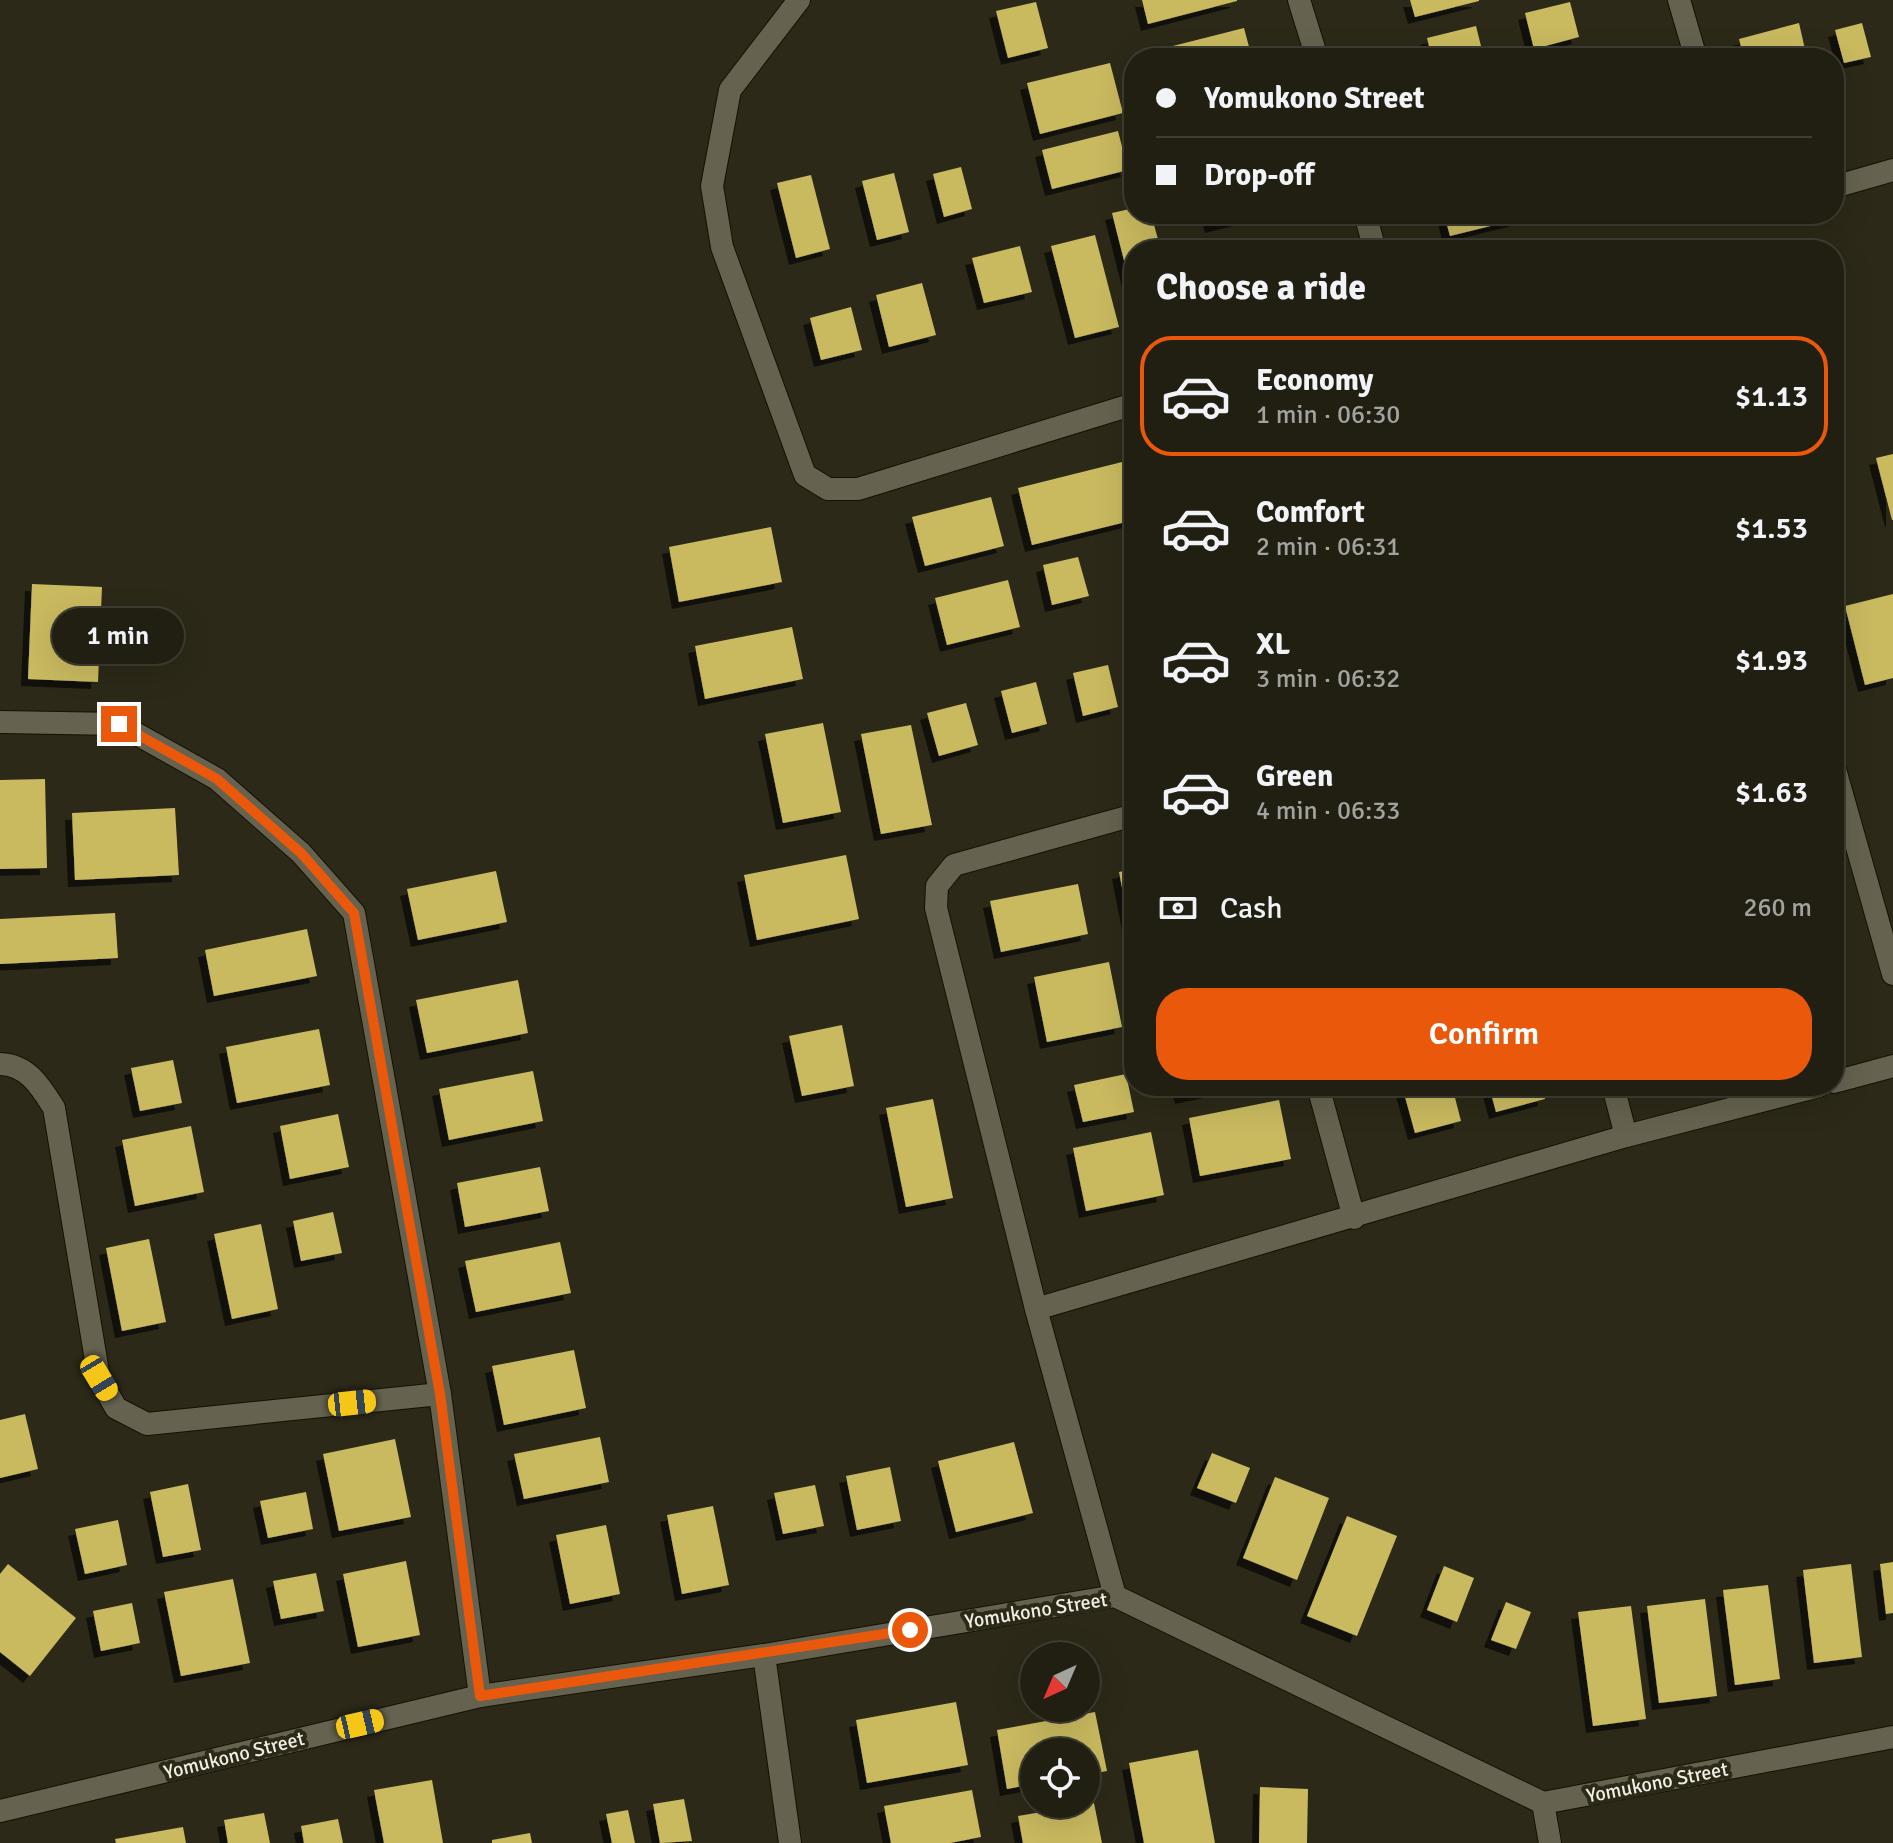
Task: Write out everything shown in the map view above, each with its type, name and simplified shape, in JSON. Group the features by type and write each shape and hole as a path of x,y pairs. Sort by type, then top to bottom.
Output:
{"street":[{"path":"799,0 730,90 712,186 722,247 805,475 828,489 858,489 1124,407"},
{"path":"1299,0 1314,48"},
{"path":"1679,0 1693,48"},
{"path":"1844,184 1893,170"},
{"path":"0,722 119,724 217,779 301,853 354,913 440,1394 480,1696"},
{"path":"1844,801 1893,974"},
{"path":"1115,1596 1036,1309 936,908 937,886 954,865 1124,818"},
{"path":"0,1064 15,1065 37,1081 54,1108 99,1378 116,1408 147,1424 440,1394"},
{"path":"1844,1079 1893,1066"},
{"path":"1321,1096 1354,1218"},
{"path":"1616,1096 1626,1136"},
{"path":"1036,1309 1626,1136 1780,1096"},
{"name":"Yomukono Street","path":"0,1811 480,1696 764,1655 1115,1596 1543,1803 1893,1737"},
{"path":"764,1655 790,1843"},
{"path":"1543,1803 1550,1843"}],"building":[{"path":"1142,0 1237,0 1237,1 1148,24"},
{"path":"1410,0 1479,0 1479,1 1415,17"},
{"path":"1036,2 1048,48 1008,58 996,11"},
{"path":"1570,2 1579,37 1534,48 1525,13"},
{"path":"1799,23 1805,48 1741,48 1739,39"},
{"path":"1862,23 1871,57 1844,63 1844,48 1840,48 1835,30"},
{"path":"1476,26 1482,48 1430,48 1427,38"},
{"path":"1244,28 1249,48 1165,48"},
{"path":"1110,63 1123,113 1040,134 1027,83"},
{"path":"1118,131 1124,154 1124,171 1052,189 1042,150"},
{"path":"961,167 972,209 944,217 933,174"},
{"path":"894,173 909,232 877,240 862,181"},
{"path":"811,175 830,249 796,258 777,183"},
{"path":"1124,210 1124,224 1154,224 1158,240 1124,240 1124,260 1112,213"},
{"path":"1447,224 1499,224 1450,236"},
{"path":"1095,235 1119,327 1075,338 1051,246"},
{"path":"1020,246 1032,292 984,303 972,258"},
{"path":"922,283 936,335 889,347 876,295"},
{"path":"851,307 862,350 821,360 810,318"},
{"path":"1893,454 1893,520 1892,520 1876,458"},
{"path":"1124,462 1124,522 1032,545 1018,488"},
{"path":"991,497 1004,546 925,566 912,517"},
{"path":"771,527 782,582 679,602 669,547"},
{"path":"1078,557 1089,596 1052,605 1043,565"},
{"path":"1008,580 1020,627 947,645 935,598"},
{"path":"32,584 102,587 98,682 28,679"},
{"path":"1893,594 1893,678 1865,685 1845,606"},
{"path":"792,627 803,679 705,699 695,646"},
{"path":"1108,665 1118,707 1083,716 1073,673"},
{"path":"1036,682 1047,724 1012,733 1001,691"},
{"path":"966,703 978,745 939,756 927,713"},
{"path":"823,723 841,812 783,823 765,734"},
{"path":"911,725 932,825 881,834 861,734"},
{"path":"45,779 47,868 0,869 0,780"},
{"path":"175,808 179,875 75,880 72,813"},
{"path":"846,855 859,919 757,940 744,875"},
{"path":"496,871 507,922 418,940 407,889"},
{"path":"1124,871 1124,897 1119,872"},
{"path":"1078,884 1088,934 1001,952 990,901"},
{"path":"115,913 118,958 0,964 0,919"},
{"path":"307,929 317,976 214,996 205,950"},
{"path":"1109,962 1122,1027 1047,1042 1034,977"},
{"path":"518,980 528,1033 427,1053 416,1000"},
{"path":"842,1025 854,1086 802,1096 789,1036"},
{"path":"319,1029 330,1085 237,1103 226,1047"},
{"path":"173,1060 182,1103 140,1111 131,1068"},
{"path":"533,1071 543,1121 449,1140 439,1089"},
{"path":"1124,1074 1124,1096 1131,1096 1134,1112 1083,1122 1074,1085"},
{"path":"1405,1096 1455,1096 1461,1121 1415,1133"},
{"path":"1492,1096 1544,1096 1545,1099 1496,1112"},
{"path":"933,1099 953,1198 906,1207 886,1108"},
{"path":"1279,1100 1291,1159 1200,1176 1189,1118"},
{"path":"338,1114 349,1167 290,1179 280,1126"},
{"path":"191,1126 204,1192 135,1206 122,1140"},
{"path":"1151,1132 1164,1195 1086,1211 1073,1148"},
{"path":"540,1167 549,1211 465,1227 457,1183"},
{"path":"333,1212 342,1253 301,1261 293,1221"},
{"path":"261,1224 278,1309 232,1319 214,1234"},
{"path":"149,1239 166,1322 122,1331 106,1248"},
{"path":"560,1242 571,1293 476,1312 465,1261"},
{"path":"574,1350 586,1408 504,1425 492,1366"},
{"path":"25,1414 38,1469 0,1478 0,1420"},
{"path":"600,1437 609,1482 524,1499 514,1454"},
{"path":"395,1439 411,1517 339,1531 323,1454"},
{"path":"1014,1442 1033,1513 956,1532 938,1461"},
{"path":"1212,1453 1250,1468 1236,1503 1197,1488"},
{"path":"890,1467 901,1521 857,1530 846,1476"},
{"path":"1275,1477 1329,1498 1297,1580 1243,1558"},
{"path":"188,1484 201,1550 163,1557 150,1492"},
{"path":"815,1485 824,1526 783,1534 774,1493"},
{"path":"306,1492 313,1529 268,1538 260,1501"},
{"path":"713,1506 729,1585 682,1594 667,1515"},
{"path":"1347,1516 1397,1536 1357,1636 1307,1616"},
{"path":"118,1520 127,1565 85,1574 75,1529"},
{"path":"606,1525 620,1594 570,1604 556,1535"},
{"path":"406,1561 420,1635 358,1647 343,1574"},
{"path":"1893,1562 1893,1613 1886,1614 1880,1564"},
{"path":"8,1564 76,1618 30,1676 0,1652 0,1574"},
{"path":"1851,1564 1862,1657 1814,1663 1803,1570"},
{"path":"1444,1566 1474,1578 1457,1622 1427,1610"},
{"path":"316,1573 324,1611 281,1619 273,1581"},
{"path":"233,1579 250,1663 181,1676 164,1592"},
{"path":"1768,1585 1780,1679 1735,1685 1723,1590"},
{"path":"1705,1599 1717,1696 1659,1703 1647,1606"},
{"path":"1506,1602 1531,1612 1516,1649 1491,1640"},
{"path":"132,1603 140,1643 101,1651 93,1611"},
{"path":"1631,1606 1646,1719 1593,1726 1578,1612"},
{"path":"956,1702 968,1765 867,1783 856,1720"},
{"path":"1041,1722 1097,1722 1107,1771 1100,1772 1100,1738 1020,1738 1020,1787 1007,1789 997,1730"},
{"path":"1198,1750 1215,1843 1144,1843 1129,1763"},
{"path":"432,1780 443,1843 384,1843 374,1790"},
{"path":"1260,1787 1308,1789 1307,1843 1259,1843"},
{"path":"972,1790 981,1837 950,1843 891,1843 884,1806"},
{"path":"684,1799 692,1841 660,1843 653,1804"},
{"path":"628,1810 635,1843 612,1843 606,1814"},
{"path":"264,1813 270,1843 228,1843 224,1820"},
{"path":"1018,1816 1097,1818 1102,1843 1023,1843"},
{"path":"338,1819 343,1843 304,1843 301,1826"},
{"path":"183,1827 186,1843 116,1843 115,1839"},
{"path":"530,1833 532,1843 492,1843 492,1840"}],"route":[{"path":"119,724 217,779 301,853 354,913 440,1394 480,1696 764,1655 910,1630"}]}
